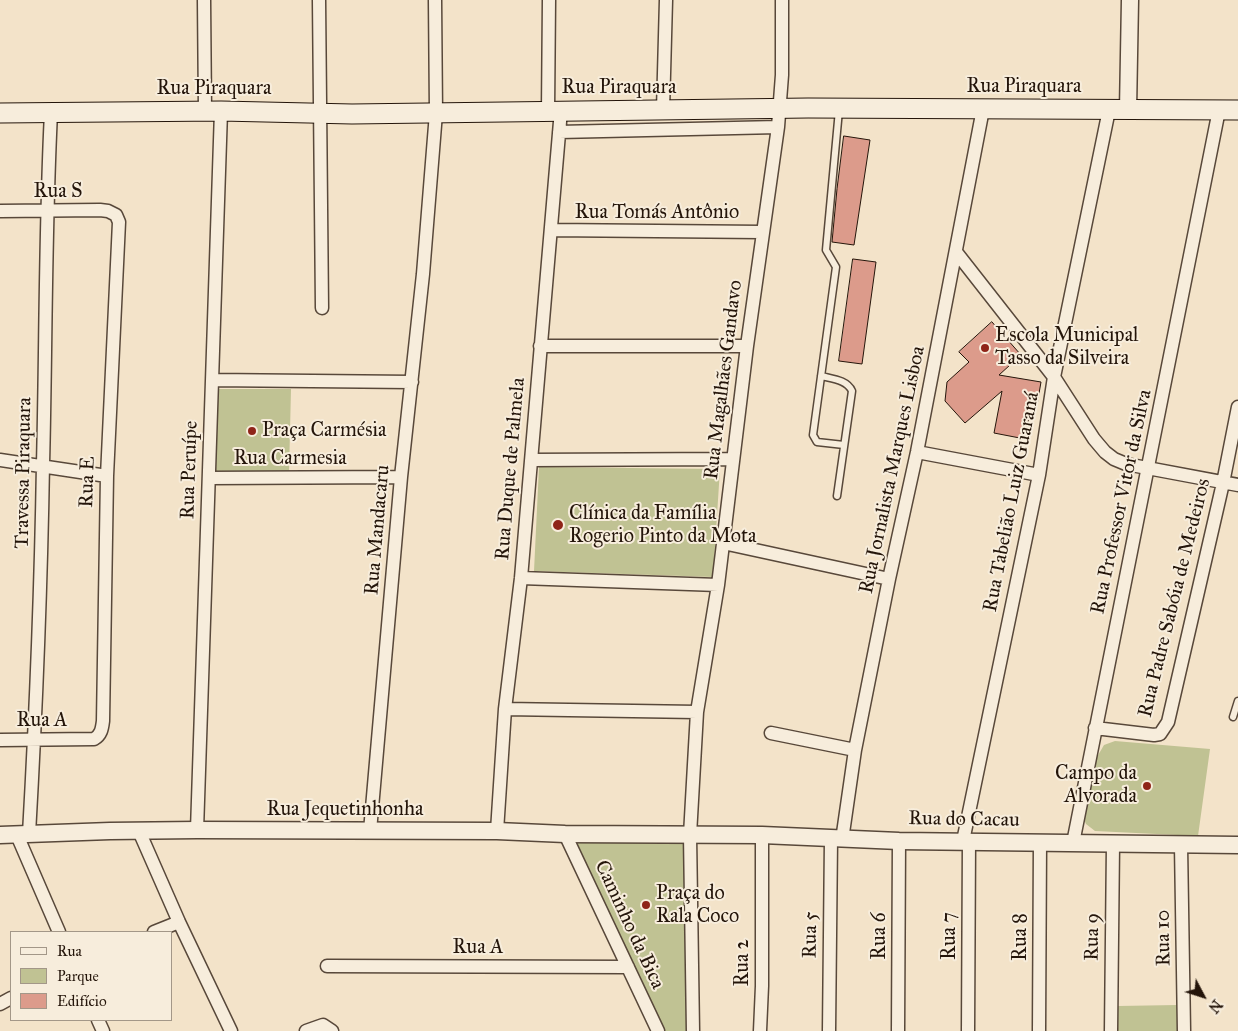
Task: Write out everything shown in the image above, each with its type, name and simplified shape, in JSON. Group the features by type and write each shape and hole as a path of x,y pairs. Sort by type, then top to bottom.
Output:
{"main road":[{"name":"Rua Piraquara","path":"0,113 213,111 319,113 780,108 1229,110"}],"street":[{"name":"Rua Peruípe","path":"197,830 212,380 213,111 204,0"},
{"path":"319,0 322,308"},
{"name":"Rua Mandacaru","path":"370,831 401,477 423,274 436,112 435,0"},
{"name":"Rua Duque de Palmela","path":"497,832 506,709 521,578 559,132 554,110 549,0"},
{"path":"663,110 666,0"},
{"name":"Rua Magalhães Gandavo","path":"693,1031 690,835 697,712 718,585 732,459 762,232 778,128 782,75 782,0"},
{"path":"1128,110 1130,0"},
{"name":"Rua Jornalista Marques Lisboa","path":"837,839 889,579 917,452 983,109"},
{"name":"Rua Tabelião Luiz Guaraná","path":"966,841 1039,475 1054,377 1109,110"},
{"name":"Rua Professor Vitor da Silva","path":"1073,843 1149,468 1229,110"},
{"name":"Travessa Piraquara","path":"23,834 35,741 43,465 46,210 51,113"},
{"path":"559,132 778,128"},
{"name":"Rua S","path":"0,211 100,210 116,215"},
{"name":"Rua E","path":"85,740 94,739 99,736 103,721 107,476 119,222 116,215"},
{"name":"Rua Tomás Antônio","path":"551,230 762,232"},
{"path":"956,252 1054,377 1094,439 1105,452 1114,459 1126,464 1238,486"},
{"path":"540,346 747,346"},
{"path":"212,380 412,382"},
{"name":"Rua Padre Sabóia de Medeiros","path":"1095,728 1154,735 1160,734 1168,722 1223,483 1238,407"},
{"path":"917,452 1039,475"},
{"path":"531,460 732,459"},
{"path":"0,460 107,476"},
{"name":"Rua Carmesia","path":"209,478 401,477"},
{"path":"723,543 889,579"},
{"path":"521,578 718,585"},
{"path":"506,709 697,712"},
{"path":"771,734 855,750"},
{"name":"Rua A","path":"0,740 85,740"},
{"name":"Rua Jequetinhonha","path":"0,835 197,830 690,835"},
{"path":"139,831 179,922 231,1031"},
{"path":"23,834 59,931"},
{"name":"Caminho da Bica","path":"565,834 658,1031"},
{"name":"Rua do Cacau","path":"690,835 899,841 1238,845"},
{"name":"Rua 2","path":"760,1031 762,986 762,836"},
{"name":"Rua 5","path":"829,1031 837,839"},
{"name":"Rua 6","path":"898,1031 899,841"},
{"name":"Rua 7","path":"966,841 968,1031"},
{"name":"Rua 8","path":"1039,1031 1040,842"},
{"name":"Rua 9","path":"1111,1031 1113,844"},
{"name":"Rua 10","path":"1181,845 1184,1031"},
{"path":"156,931 179,922"},
{"name":"Rua A","path":"328,966 628,967"},
{"path":"306,1031 323,1025 332,1031"}],"lane":[{"path":"839,108 826,250 836,267 814,439 816,442 844,446"},
{"path":"821,376 845,383 850,386 852,391 837,496"},
{"path":"1233,717 1238,701"}],"green space":[{"name":"Praça Carmésia","path":"216,389 291,389 289,473 214,474"},
{"path":"539,467 720,469 713,577 534,571"},
{"name":"Campo da Alvorada","path":"1115,741 1210,749 1198,836 1095,831 1086,824 1082,815 1097,757 1104,745"},
{"name":"Praça do Rala Coco","path":"687,838 690,1031 662,1031 576,842"},
{"path":"1177,1005 1177,1031 1117,1031 1118,1006"}],"building":[{"path":"844,136 870,140 854,245 832,242"},
{"path":"853,259 876,262 862,364 839,361"},
{"path":"992,322 1021,355 999,375 1041,382 1037,405 1031,404 1025,439 994,433 1002,391 965,423 945,401 947,382 969,362 959,352"}],"place":[{"name":"Escola Municipal Tasso da Silveira","path":"985,348"},
{"name":"Praça Carmésia","path":"252,431"},
{"name":"Clínica da Família Rogerio Pinto da Mota","path":"558,525"},
{"name":"Campo da Alvorada","path":"1147,786"},
{"name":"Praça do Rala Coco","path":"646,905"}]}
